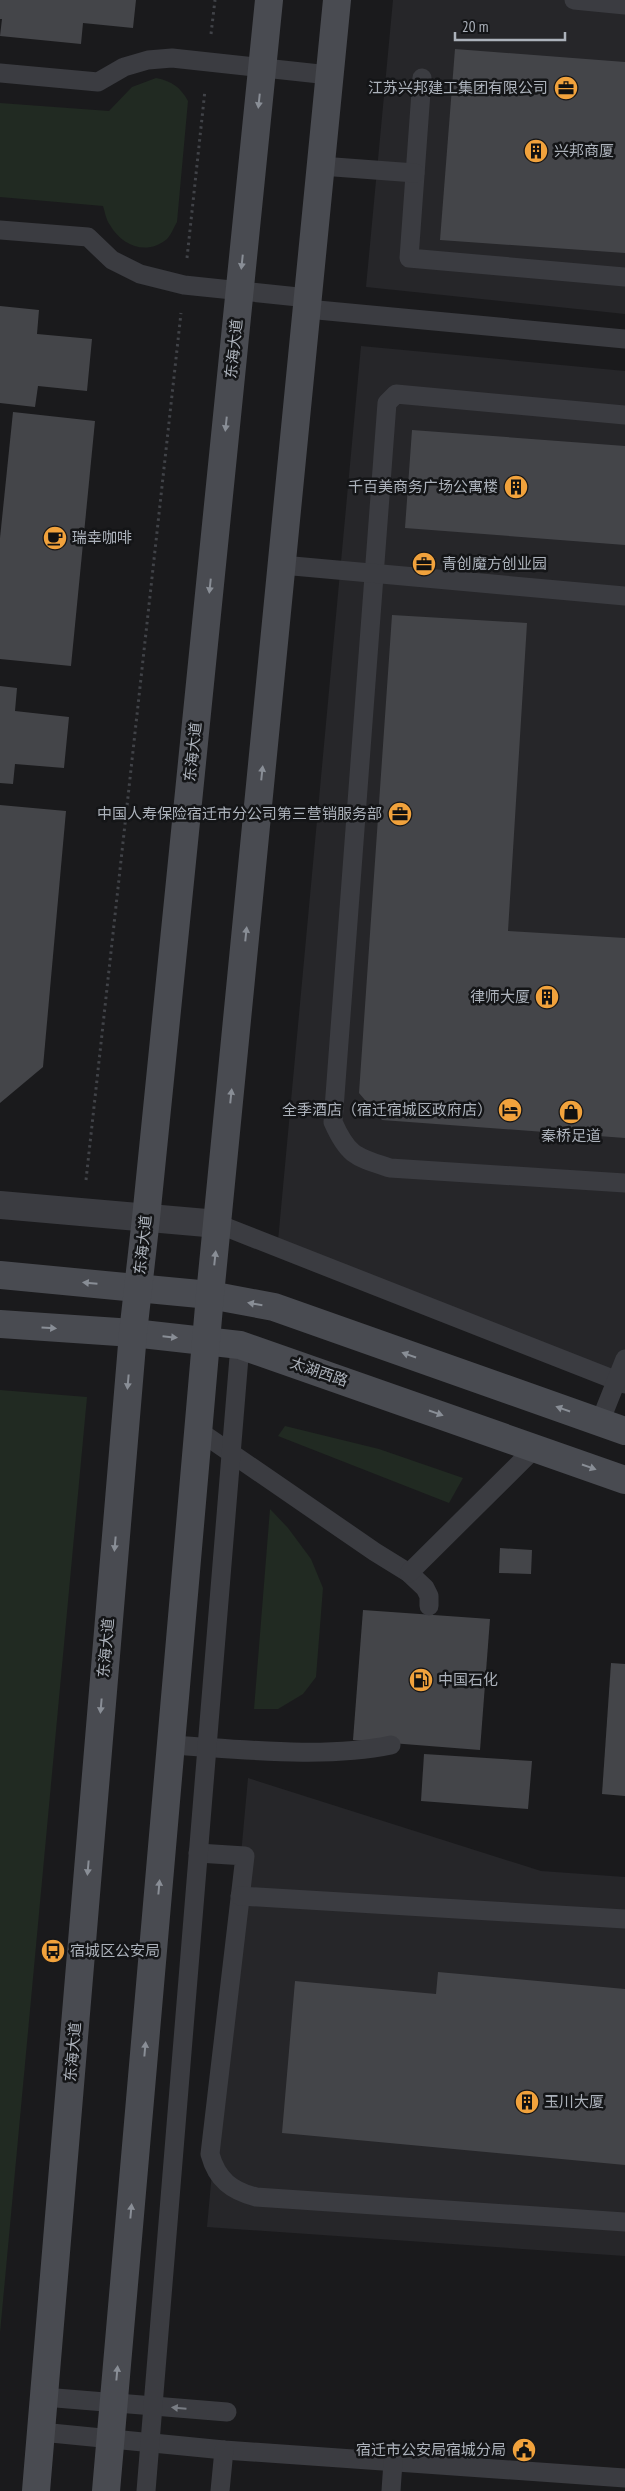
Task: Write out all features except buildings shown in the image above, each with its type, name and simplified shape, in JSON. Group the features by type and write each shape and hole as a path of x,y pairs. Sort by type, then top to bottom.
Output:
{"street":[{"name":"东海大道","path":"36,2491 132,1333 139,1287 269,0"},
{"path":"106,2491 210,1296 337,0"},
{"path":"0,1205 218,1224"},
{"path":"0,1274 139,1287 210,1296 274,1307 612,1426"},
{"name":"太湖西路","path":"0,1324 132,1333 240,1345 625,1480"}],"lane":[{"path":"574,0 625,5"},
{"path":"0,73 98,82 124,67 148,60 172,58 329,74"},
{"path":"422,78 410,258 625,277"},
{"path":"321,166 415,173"},
{"path":"0,230 88,237 112,260 140,274 184,285 240,291 307,304 625,338"},
{"path":"625,415 396,394 387,403 333,1122 342,1142 358,1158 390,1168 625,1183"},
{"path":"282,566 625,596"},
{"path":"218,1224 621,1382"},
{"path":"146,2491 240,1345"},
{"path":"612,1426 625,1359"},
{"path":"199,1431 375,1552 409,1573 425,1588 429,1596 429,1606"},
{"path":"409,1573 535,1448"},
{"path":"172,1745 333,1752 363,1751 391,1745"},
{"path":"198,1853 245,1856 210,2154 217,2174 230,2187 241,2193 256,2197 625,2222"},
{"path":"240,1896 625,1919"},
{"path":"44,2397 227,2412"},
{"path":"41,2432 224,2450 393,2462 621,2482"},
{"path":"220,2491 224,2450"},
{"path":"391,2491 393,2462"}],"path":[{"path":"83,1212 214,0"}],"shaded area":[{"name":"兴邦商厦","path":"393,0 625,0 625,314 366,287"},
{"path":"156,78 175,85 188,101 177,222 167,239 151,247 143,248 128,243 115,232 109,223 103,206 0,197 0,103 109,111 132,87"},
{"path":"361,346 625,371 625,1376 278,1241"},
{"path":"0,1390 87,1397 0,2333"},
{"path":"285,1426 379,1449 463,1478 449,1503 278,1436"},
{"path":"270,1509 288,1528 311,1559 323,1588 316,1677 303,1694 278,1709 254,1709"},
{"name":"玉川大厦","path":"248,1778 541,1871 625,1877 625,2256 207,2227"}],"place":[{"name":"江苏兴邦建工集团有限公司","path":"566,88"},
{"name":"兴邦商厦","path":"536,151"},
{"name":"千百美商务广场公寓楼","path":"516,487"},
{"name":"瑞幸咖啡","path":"55,538"},
{"name":"青创魔方创业园","path":"424,564"},
{"name":"中国人寿保险宿迁市分公司第三营销服务部","path":"400,814"},
{"name":"律师大厦","path":"547,997"},
{"name":"全季酒店（宿迁宿城区政府店）","path":"510,1110"},
{"name":"秦桥足道","path":"571,1112"},
{"name":"中国石化","path":"421,1680"},
{"name":"宿城区公安局","path":"53,1951"},
{"name":"玉川大厦","path":"527,2102"},
{"name":"宿迁市公安局宿城分局","path":"524,2450"}]}
